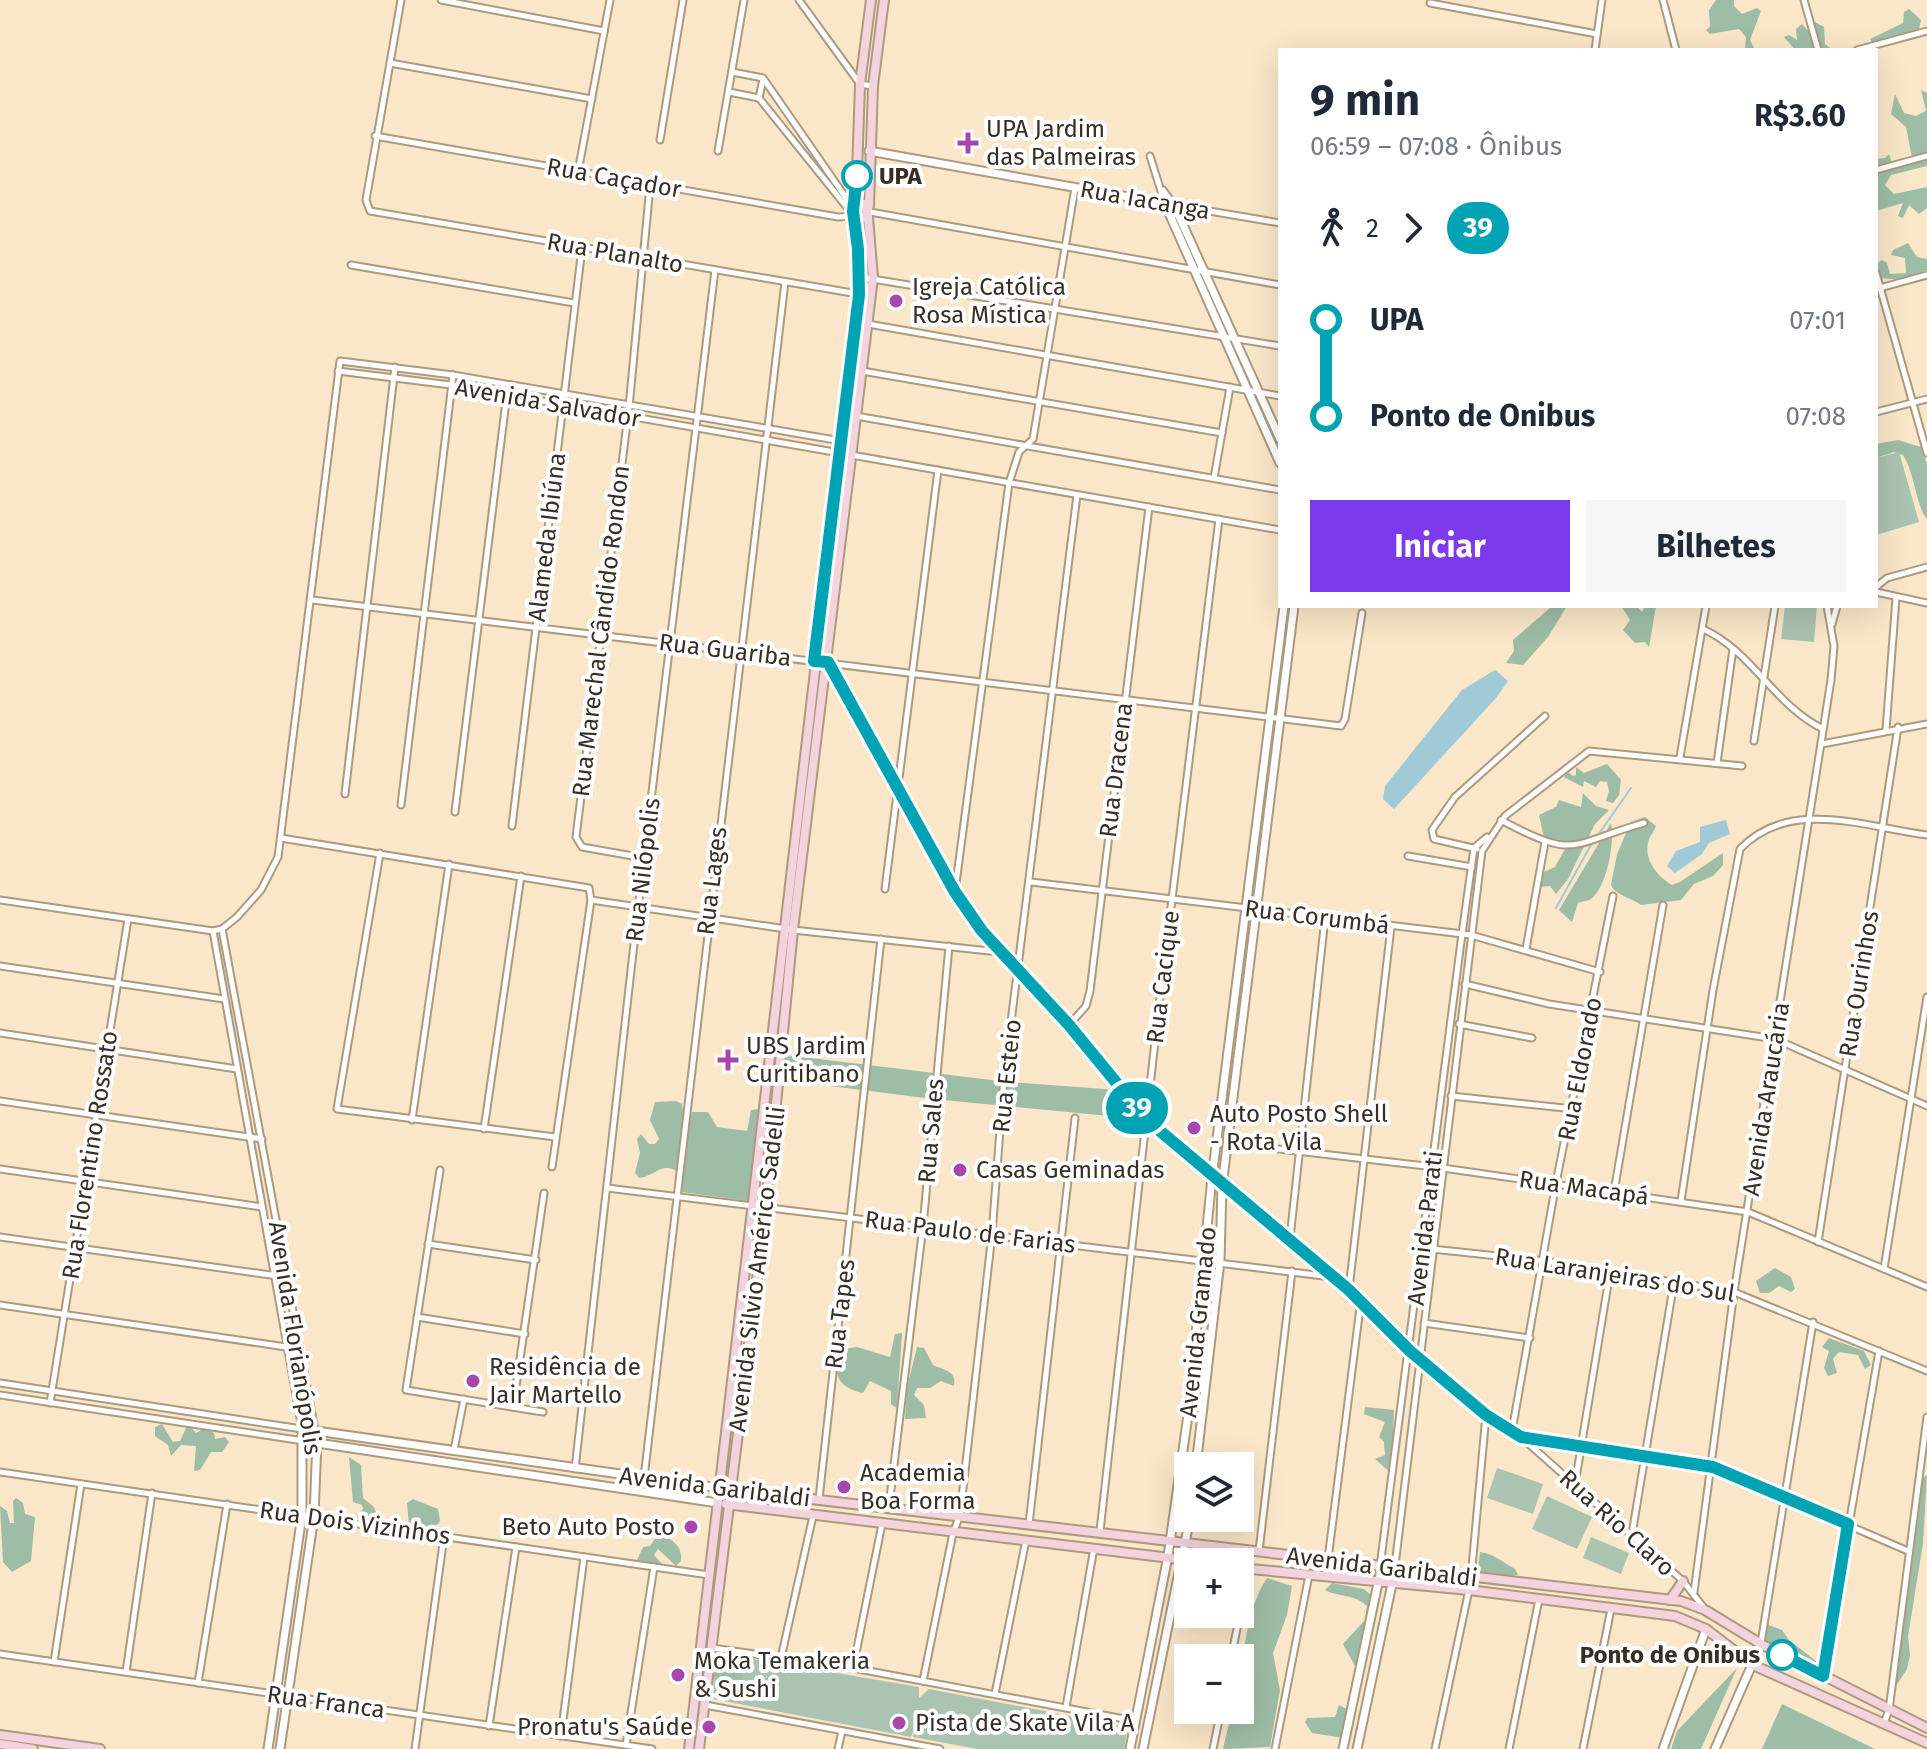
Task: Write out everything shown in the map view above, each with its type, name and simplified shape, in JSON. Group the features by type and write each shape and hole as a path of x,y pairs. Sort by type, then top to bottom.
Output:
{"main road":[{"name":"Avenida Silvio Américo Sadelli","path":"689,1749 755,1205 782,928 859,295 854,212 860,84 871,0"},
{"name":"Avenida Silvio Américo Sadelli","path":"699,1749 766,1206 793,930 873,278 869,151 873,86 884,0"},
{"path":"854,212 864,220 869,212"},
{"path":"854,212 869,212"},
{"path":"774,1006 786,1007"},
{"path":"736,1355 747,1356"},
{"name":"Avenida Garibaldi","path":"719,1488 1100,1531 1471,1579 1670,1600 1705,1610 1761,1644 1927,1728"},
{"name":"Avenida Garibaldi","path":"718,1503 1174,1557"},
{"name":"Avenida Garibaldi","path":"1254,1569 1469,1590 1675,1616 1706,1629 1753,1665 1927,1743"},
{"path":"1670,1600 1683,1581"},
{"path":"1706,1629 1720,1619"},
{"path":"5,1740 33,1749"},
{"path":"5,1740 100,1749"}],"street":[{"path":"375,136 401,0"},
{"path":"441,0 604,31"},
{"path":"578,172 610,0"},
{"path":"660,140 683,0"},
{"path":"718,151 744,0"},
{"path":"799,0 860,84 873,86"},
{"path":"806,8 808,0"},
{"path":"1595,48 1602,0"},
{"path":"1663,0 1675,48"},
{"path":"1804,0 1817,48"},
{"path":"1430,3 1597,34"},
{"path":"1864,48 1926,31 1927,40"},
{"path":"390,63 592,99"},
{"path":"732,72 763,78 854,212"},
{"path":"759,98 763,78"},
{"path":"729,92 759,98 854,212"},
{"name":"Rua Caçador","path":"375,136 838,217 854,212"},
{"name":"Rua Planalto","path":"375,136 366,200 370,211 870,296"},
{"name":"Rua Iacanga","path":"869,151 1278,223"},
{"path":"1150,156 1198,272 1278,435"},
{"path":"1878,169 1927,156"},
{"name":"Rua Marechal Cândido Rondon","path":"644,858 582,847 576,837 629,407 650,186"},
{"path":"955,892 1009,483 1019,452 1033,439 1075,188"},
{"path":"869,212 1278,285"},
{"name":"Alameda Ibiúna","path":"512,826 582,248"},
{"path":"351,265 574,303"},
{"name":"Rua Nilópolis","path":"575,1470 638,908 715,270"},
{"path":"1927,275 1878,288 1927,453"},
{"path":"860,277 1278,346"},
{"name":"Rua Lages","path":"644,1479 785,282"},
{"path":"867,324 1278,396"},
{"path":"1229,337 1246,390 1278,459"},
{"name":"Avenida Salvador","path":"853,443 453,375 341,360 338,371 451,385 1278,530"},
{"path":"345,794 395,367"},
{"path":"861,370 1222,433"},
{"path":"0,900 213,931 222,929 261,890 278,857 290,785 338,371"},
{"path":"401,805 453,375"},
{"path":"455,812 508,385"},
{"path":"1214,478 1230,387"},
{"path":"1878,411 1927,399"},
{"path":"856,416 1278,490"},
{"path":"885,889 938,470"},
{"name":"Rua Esteio","path":"923,1681 953,1533 960,1515 992,1234 1004,1078 1055,691 1077,495"},
{"name":"Rua Dracena","path":"1069,1025 1088,1000 1149,507"},
{"name":"Rua Cacique","path":"1100,1531 1219,519"},
{"path":"1878,588 1887,578 1927,567"},
{"path":"1878,591 1896,598 1927,603"},
{"path":"1886,730 1896,598"},
{"name":"Rua Guariba","path":"312,600 1270,718 1344,724 1362,613"},
{"name":"Avenida Gramado","path":"1130,1749 1168,1556 1187,1422 1244,908 1284,608"},
{"name":"Avenida Gramado","path":"1197,1452 1220,1261 1222,1186 1294,608"},
{"path":"1680,757 1706,608"},
{"path":"1754,741 1775,608"},
{"name":"Avenida Araucária","path":"1694,1593 1734,1292 1811,818 1834,646 1827,608"},
{"path":"1831,625 1836,608"},
{"path":"1703,629 1733,648 1798,716 1823,729"},
{"path":"1717,763 1733,648"},
{"name":"Rua Rio Claro","path":"828,662 955,892 1001,952 1069,1025 1147,1120 1212,1178 1361,1300 1410,1351 1486,1415 1521,1437 1683,1581 1705,1610"},
{"path":"1482,851 1434,839 1432,830 1455,797 1545,716"},
{"path":"1821,744 1898,727 1927,724"},
{"name":"Rua Ourinhos","path":"1818,1242 1898,727"},
{"path":"1474,848 1489,836 1501,820 1589,751 1680,757 1742,766"},
{"path":"1681,1201 1738,853 1752,837 1785,820 1811,818 1927,835"},
{"path":"1501,820 1562,848 1576,847 1644,823"},
{"name":"Avenida Parati","path":"1357,1749 1395,1570 1459,1024 1482,851 1489,836"},
{"path":"281,838 589,888 591,900 552,1167"},
{"path":"1526,949 1545,842"},
{"name":"Avenida Parati","path":"1343,1749 1381,1568 1474,848"},
{"path":"380,853 336,1105 340,1112 555,1137"},
{"path":"1408,856 1472,867"},
{"path":"412,1120 449,864"},
{"path":"484,1129 521,876"},
{"name":"Rua Corumbá","path":"1031,882 1471,935 1600,972"},
{"name":"Rua Eldorado","path":"1512,1431 1556,1183 1574,1109 1613,896"},
{"path":"591,900 793,930 1001,952"},
{"path":"1614,1192 1663,905"},
{"path":"1290,1239 1297,1152 1325,918"},
{"name":"Rua Florentino Rossato","path":"50,1403 128,919"},
{"path":"1349,1290 1391,927"},
{"name":"Avenida Florianópolis","path":"222,929 317,1442 314,1516 280,1749"},
{"name":"Avenida Florianópolis","path":"213,931 302,1429"},
{"name":"Rua Tapes","path":"819,1499 881,939"},
{"name":"Rua Sales","path":"889,1506 923,1226 949,946"},
{"path":"0,966 224,999"},
{"path":"1465,984 1592,1011 1775,1039 1927,1106"},
{"path":"1884,1269 1927,997"},
{"path":"1459,1024 1532,1038"},
{"path":"0,1033 237,1069"},
{"path":"1451,1096 1574,1109"},
{"path":"0,1101 262,1139"},
{"path":"1029,1524 1075,1118"},
{"name":"Rua Macapá","path":"1227,1143 1443,1168 1748,1212 1927,1287"},
{"path":"0,1169 262,1207"},
{"path":"440,1170 406,1390 543,1412"},
{"name":"Rua Paulo de Farias","path":"607,1188 1333,1277"},
{"path":"513,1407 544,1193"},
{"path":"0,1237 285,1277"},
{"path":"428,1244 536,1260"},
{"name":"Rua Laranjeiras do Sul","path":"1432,1249 1544,1261 1734,1292 1927,1371"},
{"path":"1259,1552 1292,1271"},
{"path":"1575,1485 1610,1272"},
{"path":"1632,1535 1674,1282"},
{"path":"1328,1560 1361,1300"},
{"path":"0,1305 286,1347"},
{"path":"417,1317 525,1334"},
{"path":"1715,1749 1761,1644 1813,1322"},
{"path":"1424,1323 1530,1338"},
{"path":"1199,1331 1212,1332"},
{"path":"1823,1676 1879,1351"},
{"name":"Avenida Garibaldi","path":"0,1383 575,1470 719,1488"},
{"name":"Avenida Garibaldi","path":"0,1395 718,1503"},
{"path":"452,1463 464,1399"},
{"path":"1471,1579 1486,1415"},
{"path":"1883,1724 1889,1710 1927,1417"},
{"path":"1187,1422 1200,1422"},
{"path":"268,1749 302,1515 302,1429"},
{"path":"1521,1437 1713,1467 1908,1551"},
{"path":"557,1477 559,1467"},
{"path":"574,1480 575,1470"},
{"name":"Rua Dois Vizinhos","path":"0,1472 710,1576"},
{"path":"54,1662 81,1484"},
{"path":"126,1672 152,1493"},
{"path":"198,1683 227,1504"},
{"path":"781,1658 813,1516"},
{"path":"853,1668 883,1522"},
{"path":"1186,1548 1188,1532"},
{"path":"415,1749 444,1536"},
{"path":"995,1694 1026,1540"},
{"path":"489,1726 516,1547"},
{"path":"1066,1707 1094,1548"},
{"path":"561,1736 584,1557"},
{"path":"626,1745 654,1567"},
{"path":"1275,1749 1309,1575"},
{"path":"1435,1749 1469,1590"},
{"path":"1509,1749 1539,1599"},
{"path":"1143,1749 1174,1605"},
{"path":"1583,1749 1611,1607"},
{"path":"1663,1749 1706,1629"},
{"path":"711,1648 853,1668 1136,1721"},
{"name":"Rua Franca","path":"0,1654 652,1749"},
{"path":"704,1704 910,1746 940,1749"},
{"path":"1213,1749 1218,1724"},
{"path":"838,1749 842,1731"}],"green space":[{"path":"1716,0 1734,0 1734,6 1742,14 1757,8 1761,11 1750,40 1754,48 1745,48 1746,37 1739,29 1710,34 1706,30 1710,27 1709,10"},
{"path":"1909,9 1921,20 1919,29 1873,44 1870,39 1903,23 1904,12"},
{"path":"1815,22 1824,27 1825,44 1830,48 1793,48 1784,37 1789,35 1797,40 1796,29 1802,24 1812,35"},
{"path":"1921,90 1927,93 1927,166 1891,175 1885,185 1894,194 1927,187 1927,208 1919,214 1909,205 1903,218 1898,216 1903,203 1878,210 1878,159 1889,154 1892,164 1912,158 1906,127 1891,114 1895,94 1904,113 1916,116 1926,111"},
{"path":"1908,243 1917,257 1927,259 1927,270 1902,280 1880,278 1878,262 1882,260 1887,263 1890,274 1906,273 1905,258 1891,255 1893,250"},
{"path":"1898,440 1921,447 1927,464 1927,519 1903,455 1894,452 1878,457 1878,444"},
{"path":"1899,452 1919,522 1878,534 1878,457"},
{"path":"1550,608 1566,608 1548,637 1523,665 1506,663 1514,651 1513,640"},
{"path":"1622,608 1639,608 1642,612 1644,608 1656,608 1649,647 1645,642 1635,643 1623,630 1630,620"},
{"path":"1785,608 1817,608 1814,642 1781,639"},
{"path":"1607,764 1621,780 1619,795 1613,803 1606,801 1609,791 1607,782 1600,781 1596,787 1584,781 1583,787 1564,777 1567,771 1576,775 1576,767 1584,773"},
{"path":"1583,793 1596,806 1609,810 1595,824 1568,879 1556,894 1550,886 1539,887 1539,874 1555,867 1566,847 1562,840 1544,838 1539,815 1556,807 1559,800 1581,807"},
{"path":"1645,817 1656,826 1647,849 1650,862 1657,873 1672,885 1723,853 1723,865 1713,876 1694,884 1681,900 1641,905 1620,894 1611,885 1617,854 1631,822"},
{"path":"1611,823 1611,852 1605,875 1597,893 1591,899 1578,903 1572,922 1559,910"},
{"path":"786,1055 1008,1082 1118,1090 1140,1119 933,1099 783,1080"},
{"path":"676,1101 682,1104 684,1120 690,1121 692,1112 708,1112 717,1127 747,1131 751,1110 760,1109 749,1201 682,1192 678,1172 673,1169 663,1169 639,1178 635,1173 640,1153 637,1139 641,1134 649,1144 655,1144 659,1139 650,1120 655,1102"},
{"path":"1775,1268 1791,1277 1795,1289 1791,1292 1779,1286 1769,1293 1760,1293 1756,1281"},
{"path":"902,1333 897,1408 891,1404 891,1391 870,1381 863,1393 842,1383 837,1364 844,1349 857,1347 890,1357 895,1334"},
{"path":"1829,1338 1864,1351 1871,1365 1865,1369 1858,1355 1839,1352 1833,1359 1837,1373 1828,1376 1824,1368 1829,1351 1822,1347"},
{"path":"917,1347 924,1348 933,1365 952,1374 954,1386 941,1381 930,1388 917,1388 914,1395 924,1405 926,1418 905,1419 907,1388"},
{"path":"1365,1407 1394,1410 1393,1432 1398,1458 1394,1476 1375,1459 1385,1455 1384,1442 1379,1437 1385,1422 1364,1414"},
{"path":"162,1424 173,1442 180,1441 188,1424 196,1433 205,1428 214,1433 215,1439 225,1437 229,1442 222,1452 211,1452 200,1470 194,1471 196,1446 181,1445 171,1456 168,1445 155,1436 155,1427"},
{"path":"349,1457 361,1465 363,1498 374,1507 378,1519 354,1519 363,1509 362,1505 353,1502"},
{"path":"1497,1468 1543,1484 1533,1514 1487,1498"},
{"path":"1927,1475 1923,1543 1908,1636 1910,1655 1907,1669 1896,1686 1894,1678 1920,1491 1923,1478"},
{"path":"1547,1496 1592,1517 1577,1549 1532,1529"},
{"path":"16,1498 23,1503 25,1514 35,1517 31,1561 12,1572 3,1562 0,1506 7,1511 10,1523 14,1523 13,1501"},
{"path":"413,1499 438,1509 440,1521 433,1528 422,1530 409,1525 407,1503"},
{"path":"660,1532 680,1550 681,1561 676,1566 658,1549 654,1555 663,1565 637,1560 643,1547 650,1546"},
{"path":"1591,1537 1629,1553 1621,1574 1583,1558"},
{"path":"1480,1552 1515,1569 1518,1575 1477,1575"},
{"path":"1267,1578 1292,1586 1287,1615 1273,1653 1280,1690 1270,1747 1223,1749 1229,1724 1254,1724 1254,1644 1246,1644 1248,1628 1254,1628 1254,1607"},
{"path":"1332,1583 1364,1589 1374,1598 1365,1643 1355,1666 1343,1644 1365,1620 1367,1606 1357,1599 1325,1590"},
{"path":"1766,1624 1782,1630 1789,1640 1821,1665 1817,1668 1763,1641"},
{"path":"719,1653 919,1687 919,1698 929,1689 1128,1727 1124,1749 977,1749 913,1737 914,1730 911,1737 713,1699 714,1658"},
{"path":"723,1655 736,1662 741,1669 742,1683 736,1689 716,1684 714,1668 718,1658"},
{"path":"1737,1668 1701,1749 1671,1749 1677,1731"},
{"path":"1782,1704 1875,1749 1762,1749"},
{"path":"1339,1705 1352,1712 1343,1738 1312,1733 1305,1722 1307,1718 1335,1717"}],"water":[{"path":"1495,670 1508,681 1496,698 1394,809 1383,799 1385,786 1462,690"},
{"path":"1726,820 1730,834 1709,843 1702,854 1675,873 1667,866 1676,851 1700,842 1700,827"}],"waterway":[{"path":"1596,838 1631,788"},
{"path":"1556,908 1592,843"}],"bus line":[{"name":"39","path":"857,176 853,216 858,249 859,295 814,661 828,662 965,909 1069,1025 1147,1120 1212,1178 1361,1300 1410,1351 1486,1415 1521,1437 1713,1467 1848,1524 1823,1676 1782,1655"}],"place":[{"name":"UPA Jardim das Palmeiras","path":"968,143"},
{"name":"UPA","path":"857,176"},
{"name":"Igreja Católica Rosa Mística","path":"896,301"},
{"name":"UBS Jardim Curitibano","path":"728,1060"},
{"name":"Auto Posto Shell - Rota Vila","path":"1194,1128"},
{"name":"Casas Geminadas","path":"960,1170"},
{"name":"Residência de Jair Martello","path":"473,1381"},
{"name":"Academia Boa Forma","path":"844,1487"},
{"name":"Beto Auto Posto","path":"691,1527"},
{"name":"Ponto de Onibus","path":"1782,1655"},
{"name":"Moka Temakeria & Sushi","path":"678,1675"},
{"name":"Pista de Skate Vila A","path":"899,1723"},
{"name":"Pronatu's Saúde","path":"709,1727"}]}
